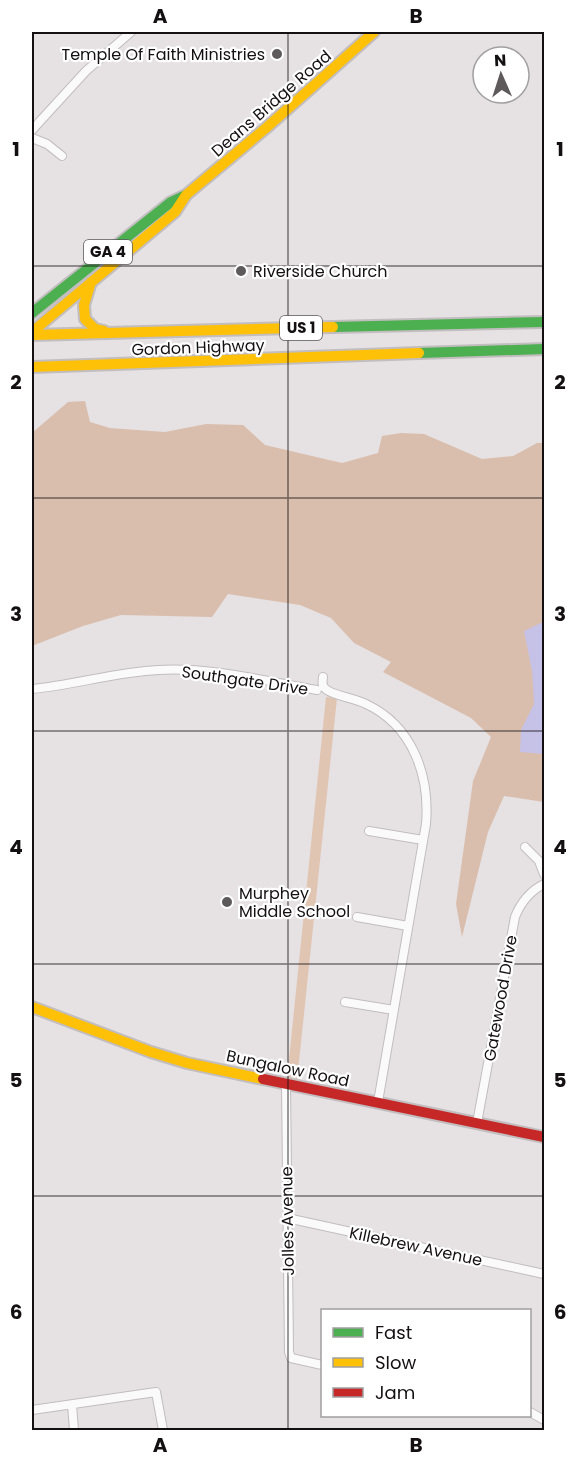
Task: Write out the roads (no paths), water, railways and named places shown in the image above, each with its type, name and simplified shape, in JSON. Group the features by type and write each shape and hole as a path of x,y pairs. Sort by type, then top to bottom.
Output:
{"main road":[{"name":"Deans Bridge Road","path":"32,333 175,212 186,195 266,128 361,36 374,32"},
{"name":"Deans Bridge Road","path":"32,313 171,201 186,195"},
{"path":"91,282 82,305 85,320 93,328 118,333"},
{"name":"Gordon Highway","path":"32,333 118,333 544,322"},
{"name":"Gordon Highway","path":"32,367 544,349"},
{"name":"US 1","path":"32,373 89,365"},
{"name":"Bungalow Road","path":"32,1007 151,1052 187,1063 544,1137"}],"street":[{"path":"32,130 87,71 130,32"},
{"path":"32,138 47,144 62,156"},
{"name":"Southgate Drive","path":"32,690 174,669 227,674 317,690"},
{"name":"Southgate Drive","path":"323,677 322,684 327,691 368,705 391,721 409,743 420,767 426,789 427,812 423,840 378,1102"},
{"path":"369,831 423,840"},
{"path":"525,848 539,861 544,874"},
{"name":"Gatewood Drive","path":"477,1123 515,917 528,896 544,885"},
{"path":"357,917 408,926"},
{"path":"345,1002 394,1010"},
{"name":"Jolles Avenue","path":"286,1084 289,1352 291,1358 321,1365"},
{"name":"Killebrew Avenue","path":"287,1218 544,1274"},
{"path":"32,1410 156,1392 162,1431"},
{"path":"72,1405 74,1431"}],"place":[{"name":"Temple Of Faith Ministries","path":"277,54"},
{"name":"Riverside Church","path":"241,271"},
{"name":"Murphey Middle School","path":"227,902"}]}
